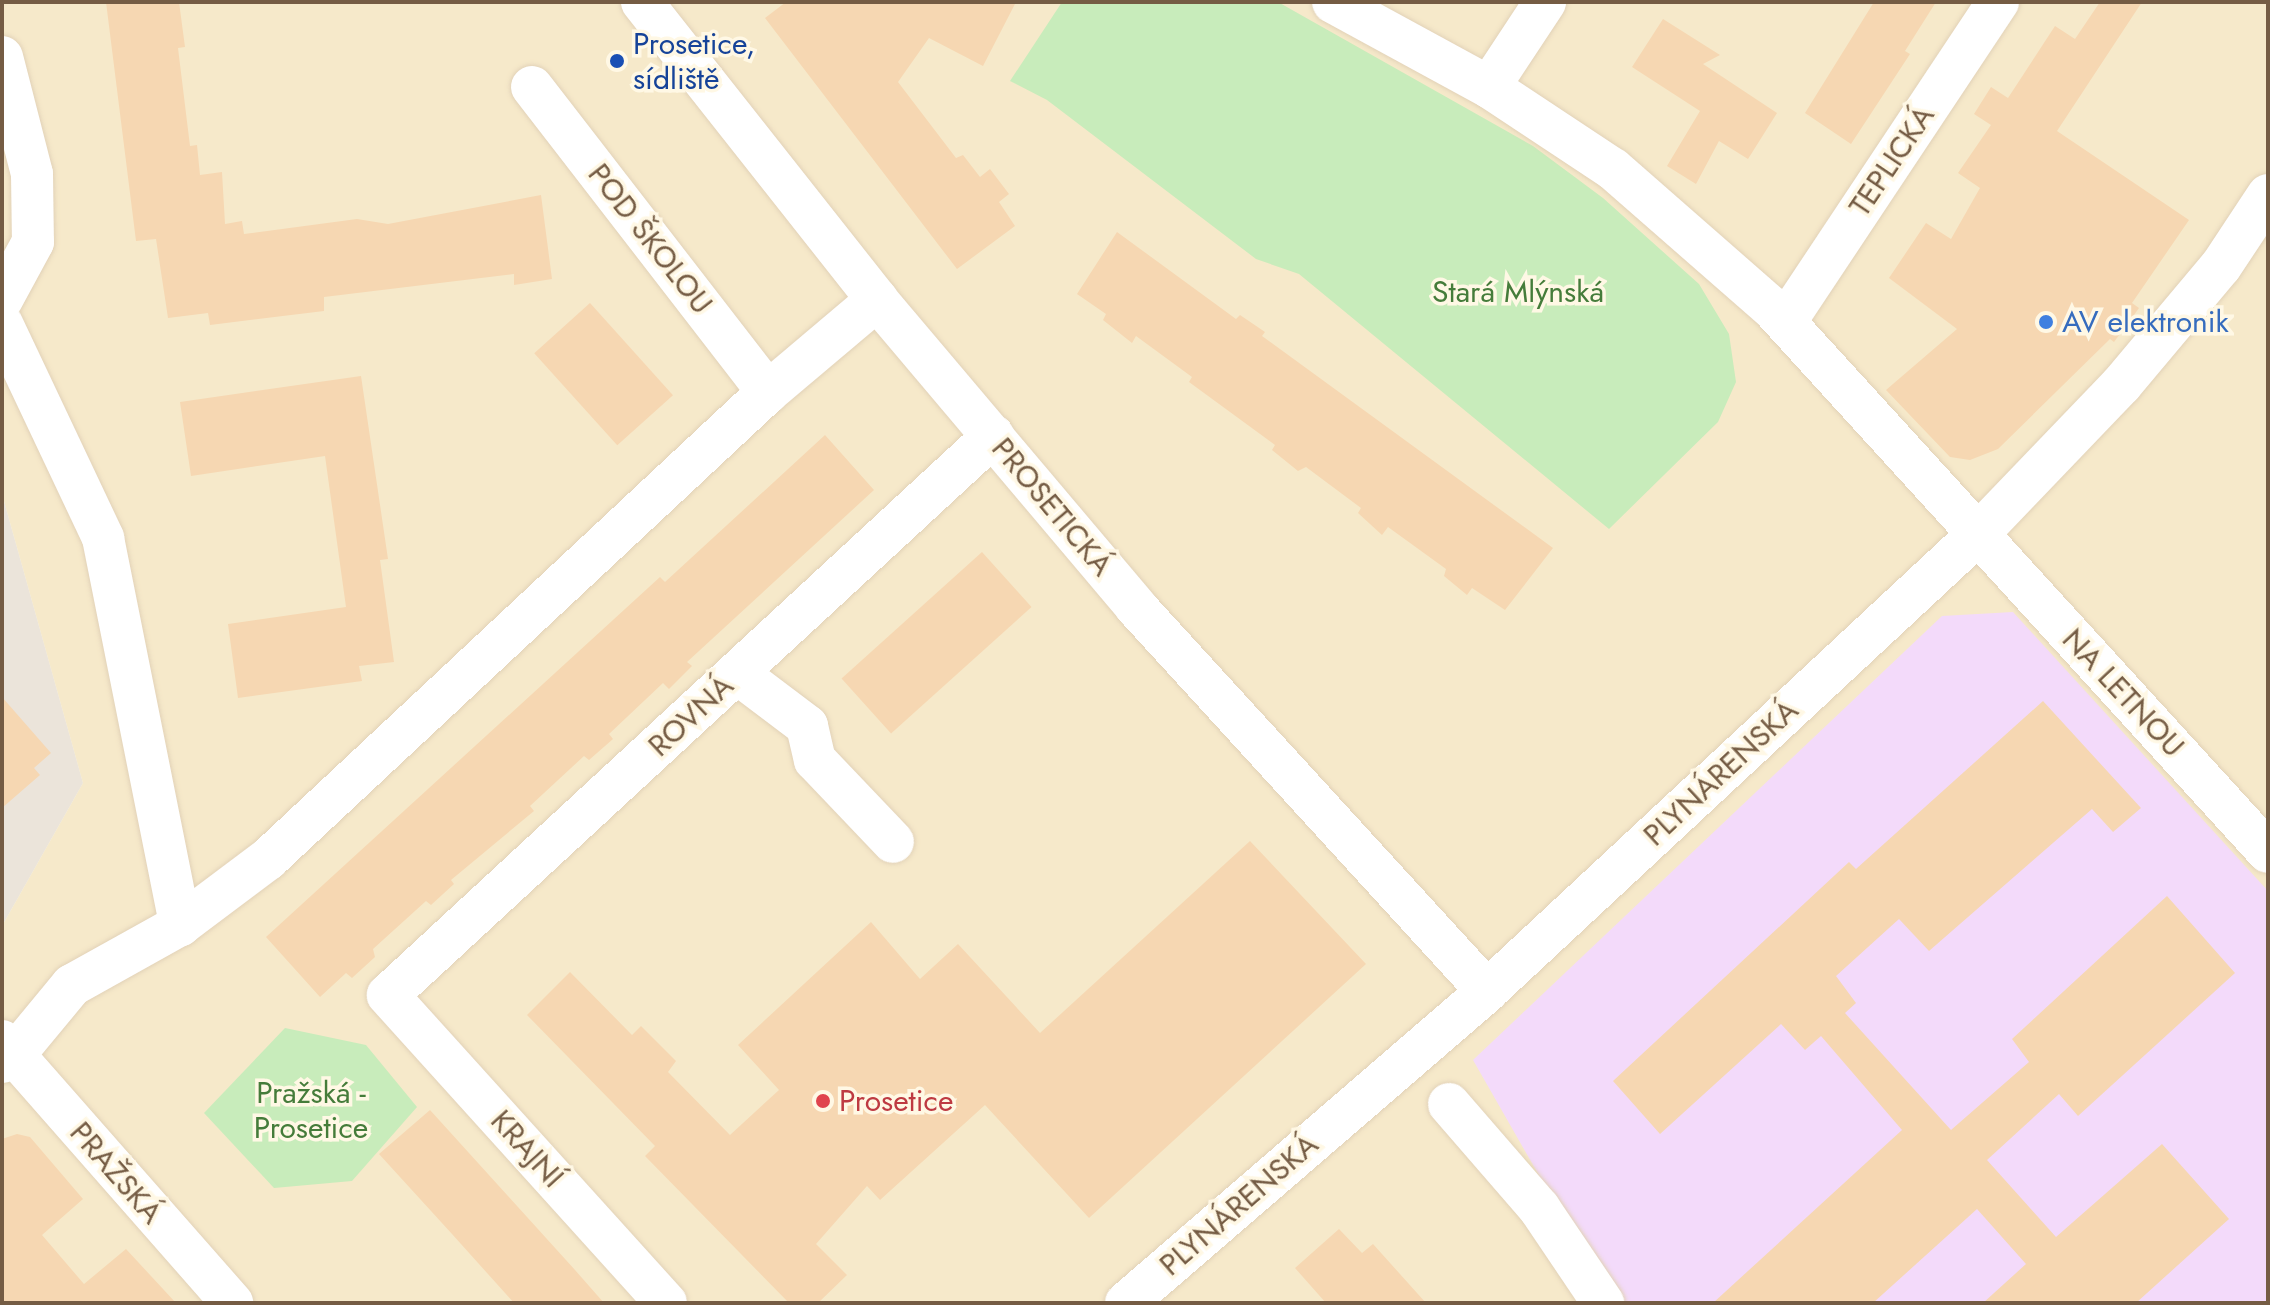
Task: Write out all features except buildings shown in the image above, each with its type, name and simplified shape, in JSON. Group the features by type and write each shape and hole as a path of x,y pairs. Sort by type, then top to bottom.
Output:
{"street":[{"name":"PROSETICKÁ","path":"642,2 877,300 1136,607 1487,991"},
{"path":"1333,2 1489,87 1613,169 1786,321 1977,535"},
{"path":"1489,87 1545,2"},
{"name":"TEPLICKÁ","path":"1786,321 1998,2"},
{"path":"2,57 32,174 33,242 2,299"},
{"name":"POD ŠKOLOU","path":"532,87 768,392"},
{"name":"PLYNÁRENSKÁ","path":"1126,1303 1487,991 1977,535 2121,385 2221,266 2268,195"},
{"path":"6,1053 72,985 180,925 268,859 768,392 877,300"},
{"path":"2,324 103,538 180,925"},
{"name":"ROVNÁ","path":"388,995 993,436"},
{"name":"NA LETNOU","path":"1977,535 2268,852"},
{"path":"737,673 807,726 815,760 893,842"},
{"name":"KRAJNÍ","path":"388,995 666,1303"},
{"name":"PRAŽSKÁ","path":"6,1053 232,1303"},
{"path":"1449,1104 1539,1208 1603,1303"}],"shaded area":[{"path":"2,2 2268,2 2268,1303 2,1303 2,926 83,783 2,494"},
{"path":"2,494 83,783 2,926"},
{"path":"2013,612 2268,891 2268,1303 1612,1303 1473,1060 1942,616"}],"green space":[{"name":"Stará Mlýnská","path":"1062,2 1278,2 1533,146 1603,198 1699,284 1729,334 1736,382 1718,422 1609,529 1299,274 1256,259 1047,100 1010,81"},
{"name":"Pražská - Prosetice","path":"285,1028 366,1045 417,1107 352,1181 274,1188 204,1113"}],"place":[{"name":"Prosetice, sídliště","path":"617,61"},
{"name":"AV elektronik","path":"2046,322"},
{"name":"Prosetice","path":"823,1101"}]}
